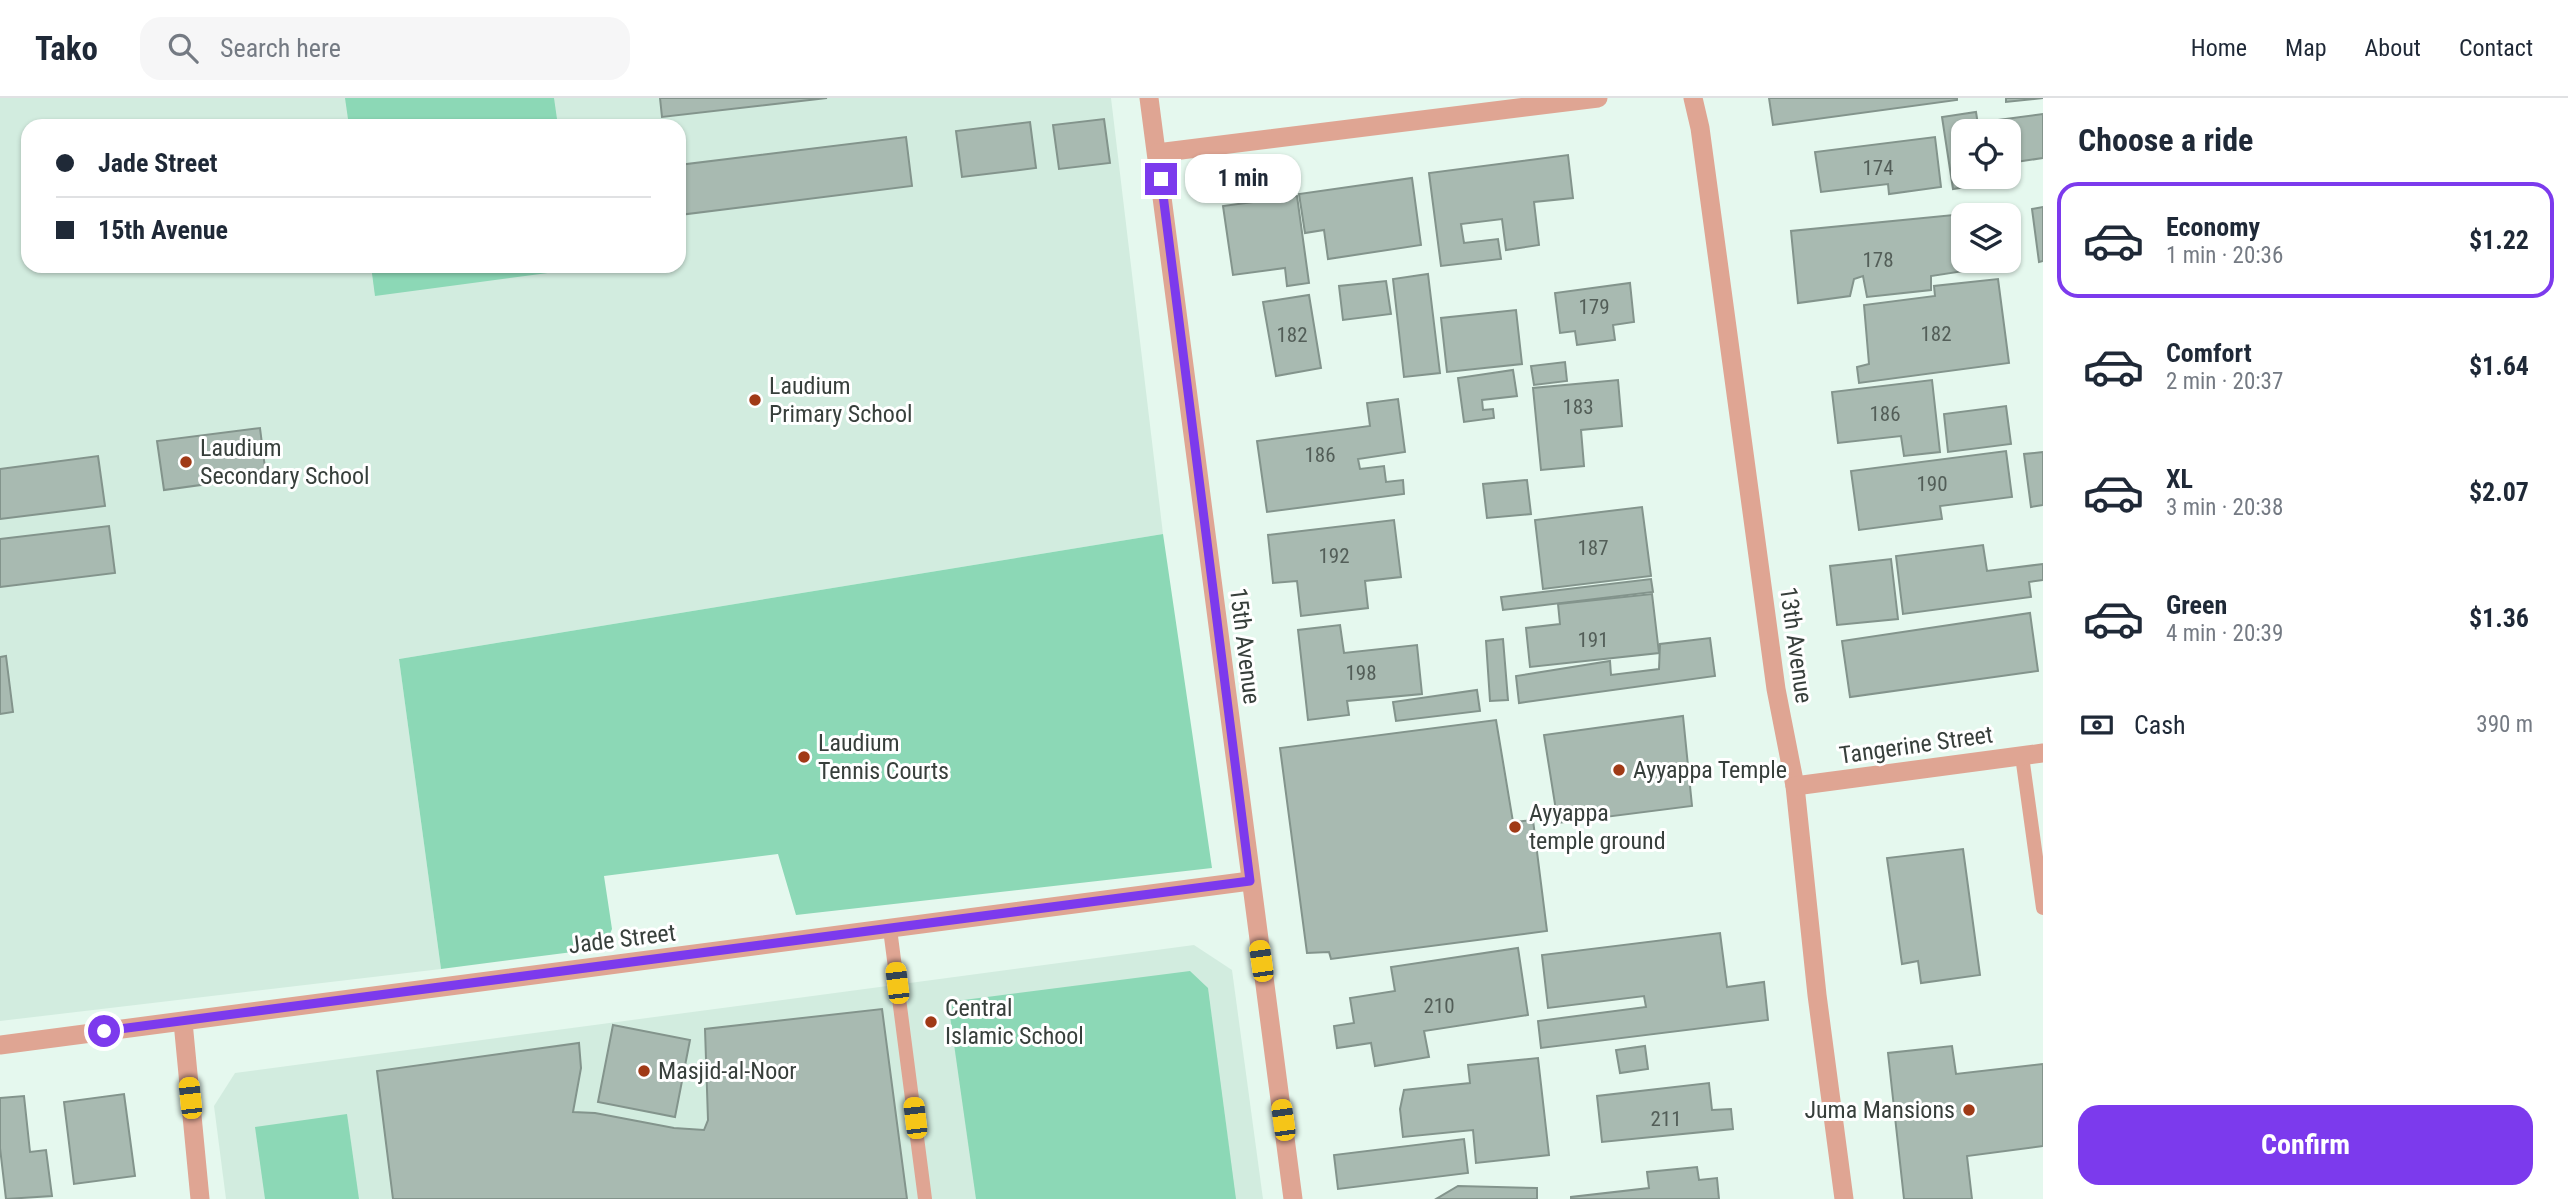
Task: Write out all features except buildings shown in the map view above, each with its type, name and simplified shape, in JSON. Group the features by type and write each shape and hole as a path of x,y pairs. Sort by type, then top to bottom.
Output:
{"street":[{"name":"15th Avenue","path":"1149,98 1293,1199"},
{"path":"1157,153 1598,98"},
{"name":"13th Avenue","path":"1693,98 1700,128 1776,689 1795,786 1817,995 1844,1199"},
{"name":"Tangerine Street","path":"1795,786 2043,753"},
{"name":"Jade Street","path":"0,1045 1250,881"},
{"path":"183,1021 200,1199"}],"lane":[{"path":"2022,755 2043,908"},
{"path":"890,929 925,1199"}],"shaded area":[{"path":"0,98 1111,98 1163,534 399,659 441,969 0,1021"},
{"name":"Central Islamic School","path":"1194,945 1232,970 1263,1199 226,1199 214,1106 235,1073"}],"green space":[{"path":"345,98 554,98 557,119 348,119"},
{"path":"372,273 548,273 375,296"},
{"name":"Laudium Tennis Courts","path":"1163,534 1212,868 796,915 778,854 604,876 612,929 604,948 441,969 399,659"},
{"path":"1190,971 1208,988 1236,1199 976,1199 948,1002"},
{"path":"347,1114 359,1199 265,1199 255,1127"}],"place":[{"name":"Laudium Primary School","path":"755,400"},
{"name":"Laudium Secondary School","path":"186,462"},
{"name":"Laudium Tennis Courts","path":"804,757"},
{"name":"Ayyappa Temple","path":"1619,770"},
{"name":"Ayyappa temple ground","path":"1515,827"},
{"name":"Central Islamic School","path":"931,1022"},
{"name":"Masjid-al-Noor","path":"644,1071"},
{"name":"Juma Mansions","path":"1969,1110"}],"route":[{"path":"104,1031 1250,881 1161,179"}]}
